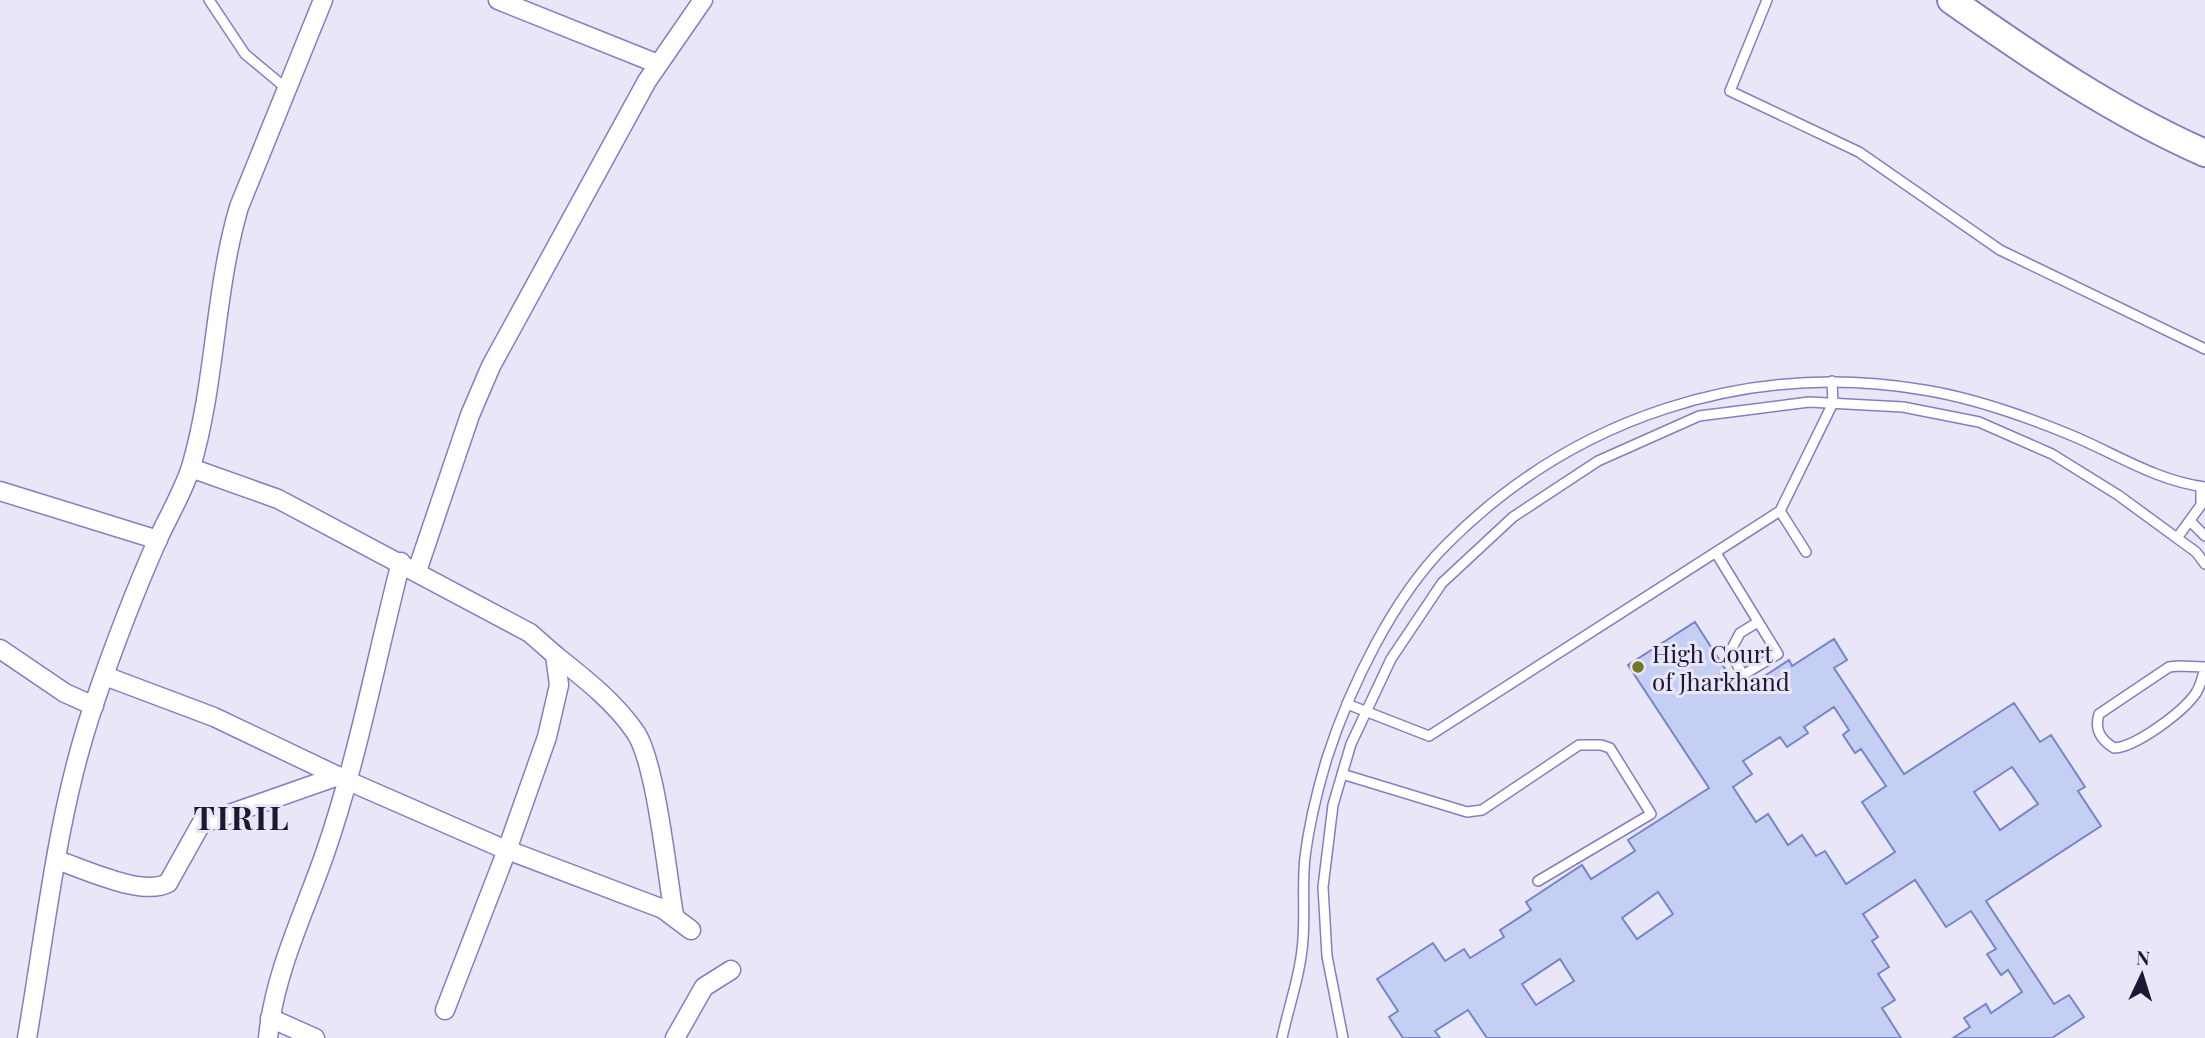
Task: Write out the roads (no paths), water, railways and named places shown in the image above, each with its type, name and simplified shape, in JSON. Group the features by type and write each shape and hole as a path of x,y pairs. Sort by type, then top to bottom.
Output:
{"main road":[{"path":"1951,0 2083,89 2170,138 2205,153"}],"street":[{"path":"27,1038 57,860 79,754 105,676 158,540 191,468 201,423 229,242 239,207 323,0"},
{"path":"498,0 658,64"},
{"path":"268,1038 270,1018 285,962 324,856 342,778 409,566 470,415 491,366 658,64 703,0"},
{"path":"191,468 278,499 409,566 530,634 596,686 637,734 651,776 674,915"},
{"path":"0,491 158,540"},
{"path":"0,649 65,693 94,706"},
{"path":"445,1010 507,850 557,701 559,685 555,655"},
{"path":"105,676 214,717 342,778 507,850 674,915 691,930"},
{"path":"57,860 125,883 160,887 168,883 201,824 342,778"},
{"path":"675,1038 704,987 731,970"},
{"path":"270,1018 315,1038"}],"lane":[{"path":"209,0 245,54 287,89"},
{"path":"1767,0 1730,91 1858,152 2000,250 2205,349"},
{"path":"1282,1038 1294,1001 1303,941 1305,856 1327,760 1354,686 1403,601 1444,547 1520,481 1595,437 1683,401 1775,384 1853,380 1927,390 2006,410 2074,436 2136,467 2203,487 2203,505 2176,538"},
{"path":"1348,704 1429,736 1780,511 1833,404 1832,381"},
{"path":"1343,1038 1327,956 1323,887 1333,805 1350,744 1391,659 1442,583 1513,517 1587,468 1699,416 1810,402 1903,407 1979,422 2052,454 2118,495 2196,552 2205,564"},
{"path":"1780,511 1806,552"},
{"path":"2191,522 2205,537"},
{"path":"1716,553 1778,654 1743,675 1730,652 1740,633 1758,622"},
{"path":"2169,667 2205,667 2198,690 2187,704 2133,743 2114,748 2105,743 2096,722 2099,714 2109,706 2169,667"},
{"path":"1342,774 1467,812 1482,810 1579,746 1601,744 1610,748 1651,814 1538,881"}],"place":[{"name":"High Court of Jharkhand","path":"1638,667"}],"district":[{"name":"TIRIL","path":"242,816"}]}
